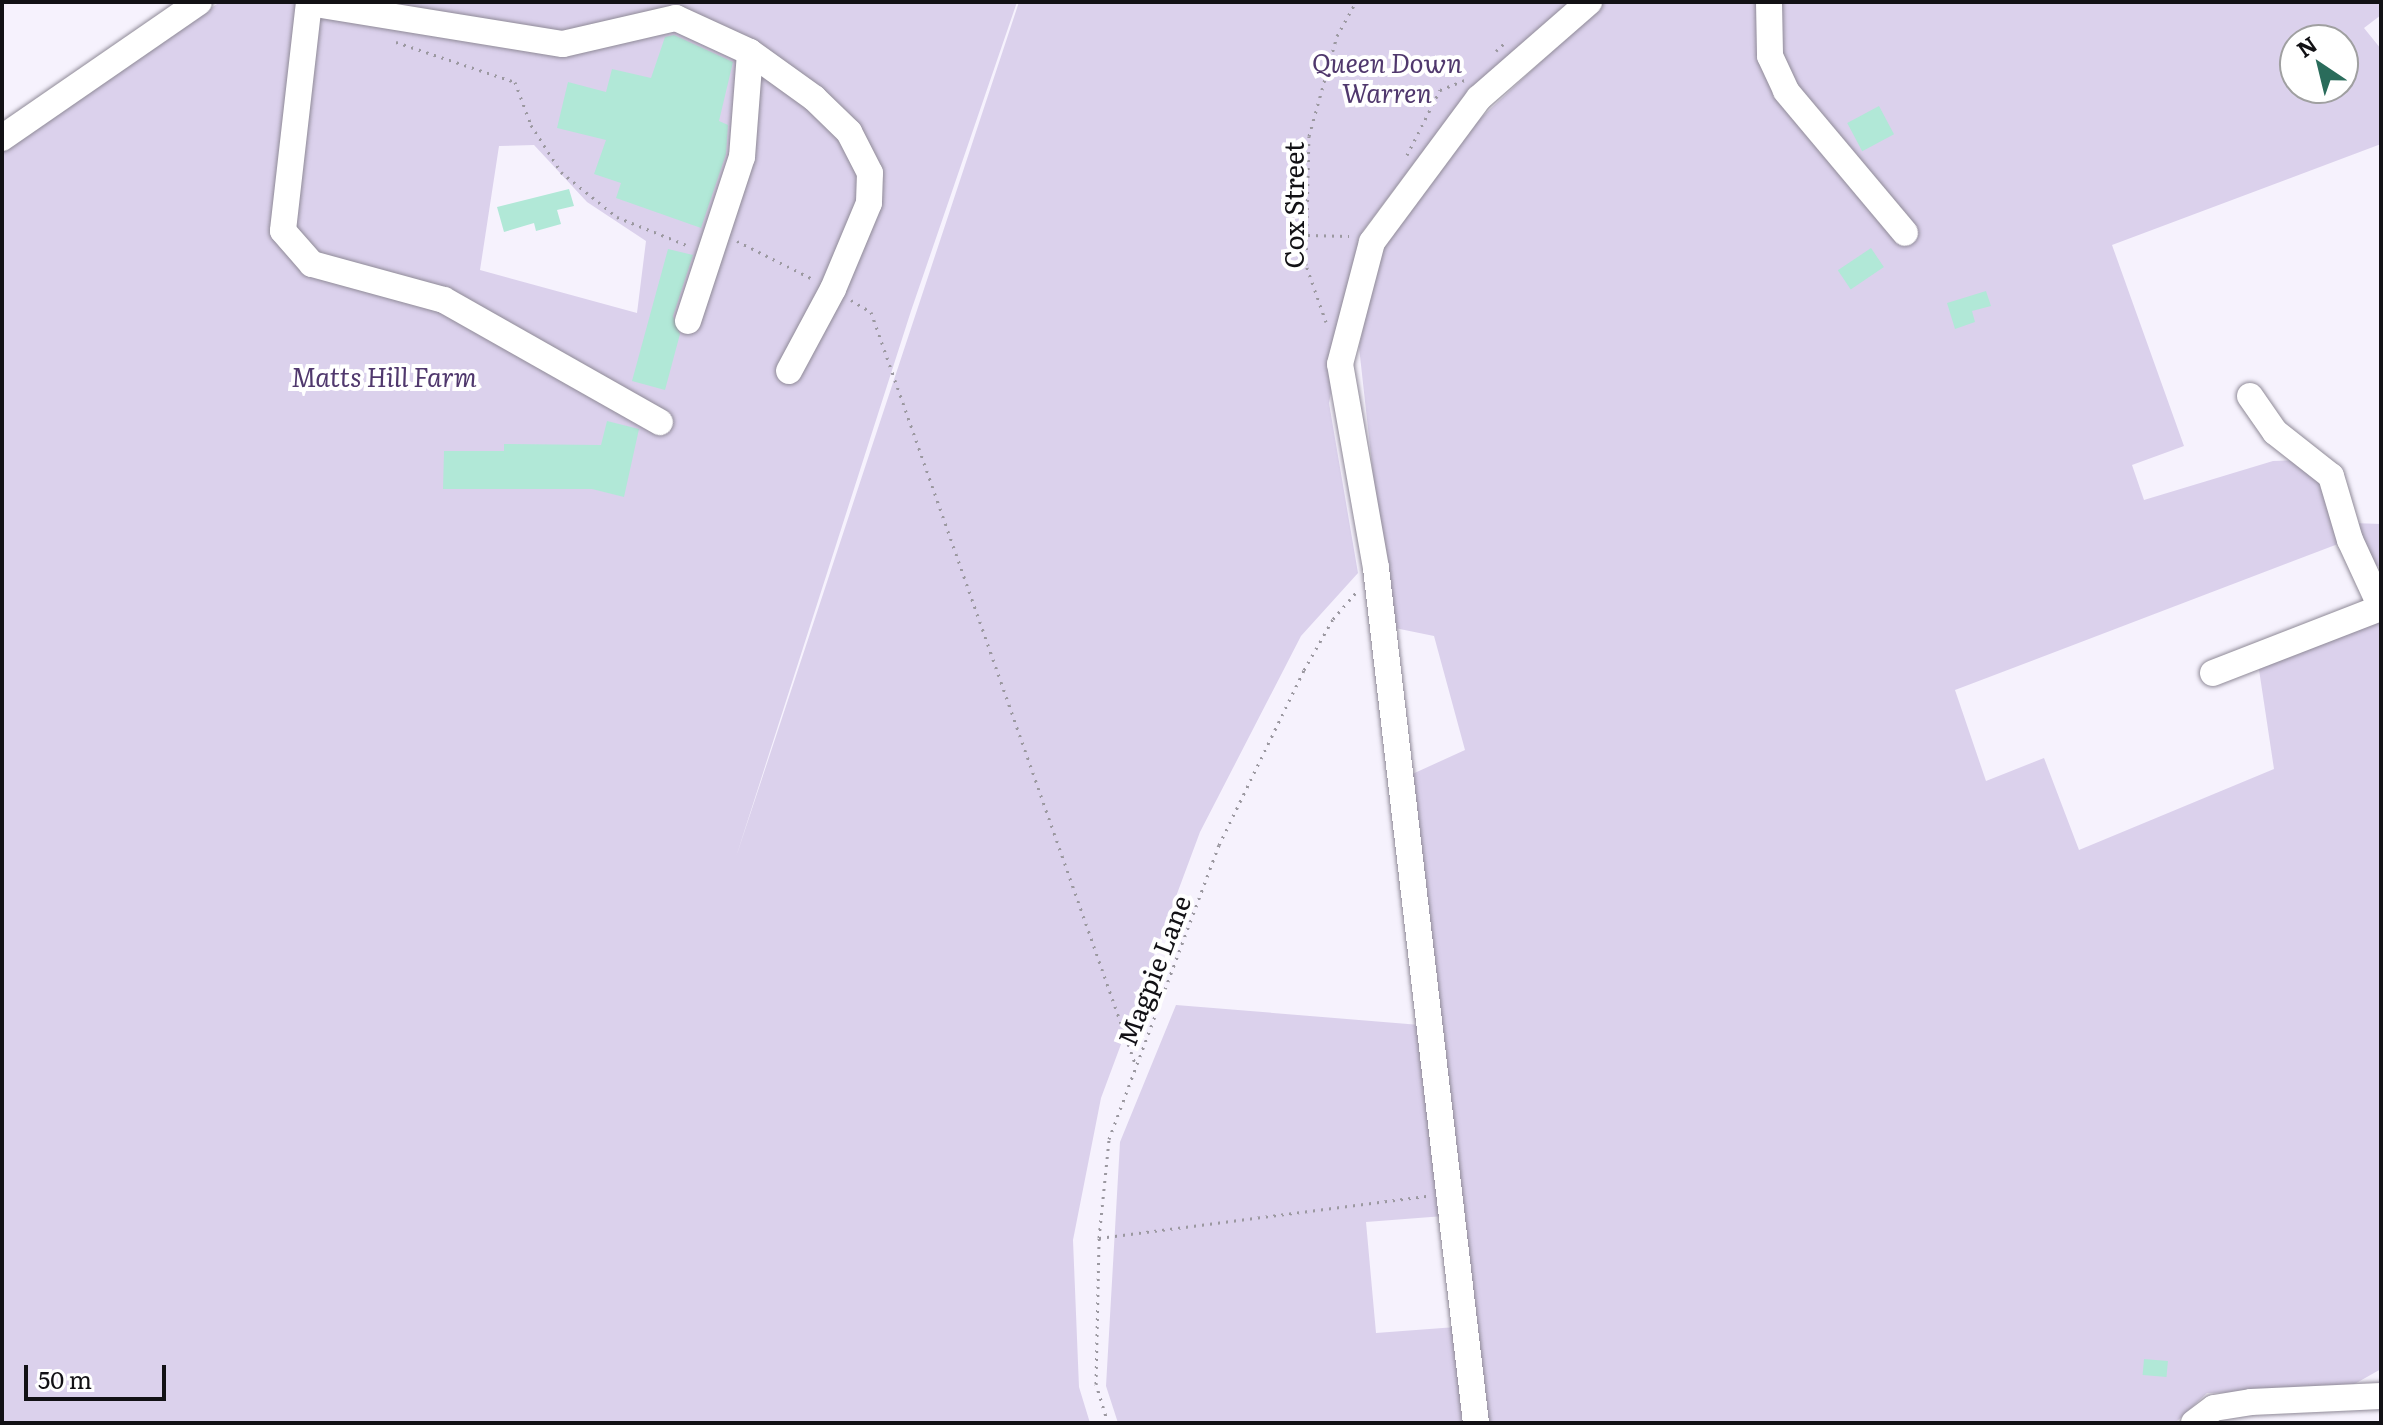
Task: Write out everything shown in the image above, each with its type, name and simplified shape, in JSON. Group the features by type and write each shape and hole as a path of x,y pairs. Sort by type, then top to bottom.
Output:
{"street":[{"path":"2,138 199,2"},
{"path":"660,422 444,300 312,264 283,231 309,2 563,44 676,18 750,52 814,98 849,132 870,173 869,203 833,289 789,371"},
{"path":"1476,1423 1376,568 1340,364 1372,242 1479,98 1589,2"},
{"path":"1769,2 1770,56 1786,91 1905,233"},
{"path":"688,321 742,157 750,52"},
{"path":"2213,673 2381,608 2350,540 2331,476 2275,432 2250,396"},
{"path":"2194,1423 2214,1408 2297,1411 2381,1396"}],"path":[{"name":"Cox Street","path":"1340,364 1306,265 1309,136 1337,36 1356,2"},
{"path":"387,39 515,82 531,125 561,172 617,217 690,246 716,231 833,289 871,312 1136,1066"},
{"name":"Magpie Lane","path":"1108,1423 1096,1384 1099,1238 1109,1139 1219,845 1311,657 1333,619 1376,568"},
{"path":"1099,1238 1449,1193"}],"green space":[{"path":"220,2 1017,2 911,311 736,857 1019,2 1569,2 1470,89 1362,232 1329,403 1358,573 1301,636 1200,832 1101,1098 1073,1240 1079,1387 1090,1423 2,1423 2,149","holes":["534,145 587,202 646,241 637,313 480,270 499,146"]},
{"path":"1605,2 2381,2 2381,15 2364,28 2381,49 2381,144 2112,245 2184,446 2132,465 2144,500 2273,461 2302,460 2325,482 2338,544 1955,690 1986,781 2044,758 2079,850 2274,769 2258,663 2381,618 2381,1369 2344,1390 2207,1393 2175,1423 1488,1423 1408,776 1465,750 1434,636 1390,627 1359,347 1380,251 1455,142"},
{"path":"2353,523 2381,524 2381,568 2362,555"},
{"path":"1176,1005 1420,1025 1444,1216 1366,1222 1376,1333 1456,1327 1467,1423 1118,1423 1106,1386 1120,1142"}],"building":[{"path":"674,35 733,62 719,121 728,125 726,154 701,228 616,198 621,183 594,174 606,140 557,128 568,82 606,92 612,69 651,78 665,37"},
{"path":"1879,106 1894,134 1862,151 1847,123"},
{"path":"569,189 574,206 557,210 561,224 536,231 534,223 504,232 497,207"},
{"path":"1871,248 1884,267 1851,289 1838,270"},
{"path":"668,249 693,255 673,316 680,334 665,390 632,381"},
{"path":"1986,291 1991,306 1972,311 1975,322 1955,329 1947,303"},
{"path":"607,421 639,429 624,497 592,489 443,489 444,451 504,451 504,444 601,445"},
{"path":"2144,1359 2168,1361 2167,1377 2143,1375"}],"park label":[{"name":"Queen Down Warren","path":"1387,77"},
{"name":"Matts Hill Farm","path":"384,376"}]}
